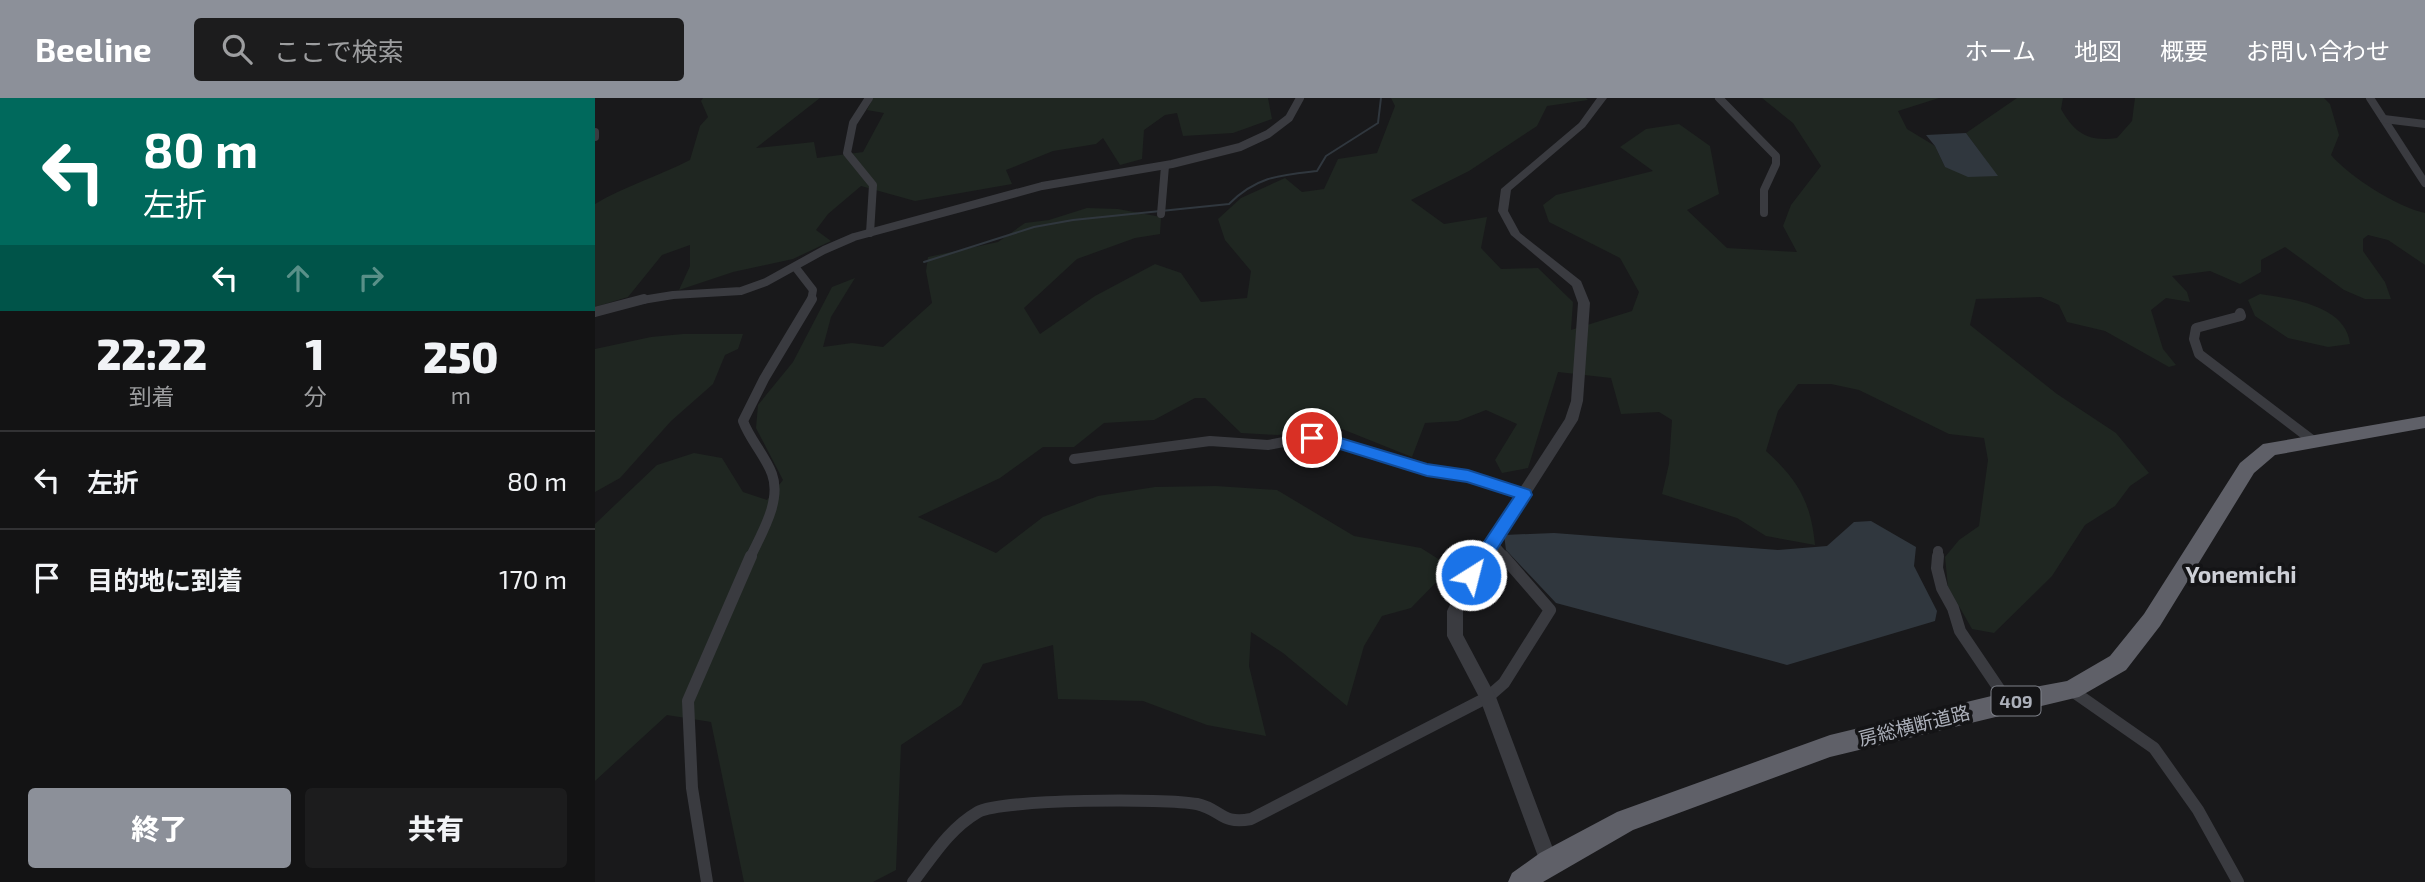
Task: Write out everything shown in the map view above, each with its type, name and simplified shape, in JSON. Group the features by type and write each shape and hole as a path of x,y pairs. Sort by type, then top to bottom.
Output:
{"highway":[{"name":"房総横断道路","path":"1521,882 1626,821 1830,746 2008,702 2071,690 2118,663 2143,631 2247,468 2270,449 2425,422"}],"street":[{"path":"869,98 857,110 851,122 847,153 873,185 870,233"},
{"path":"595,312 674,295 703,296 742,290 796,268 810,257 836,244 1034,186 1212,156 1251,142 1283,124 1299,105 1300,98"},
{"path":"1551,867 1488,697 1455,636 1455,611 1471,575 1571,420 1577,401 1584,303 1577,284 1516,235 1507,222 1503,211 1506,190 1582,125 1602,98"},
{"path":"1719,98 1773,151 1778,160 1777,167 1765,185 1764,213"},
{"path":"2370,98 2425,183"},
{"path":"2384,119 2425,124"},
{"path":"1161,214 1165,166"},
{"path":"707,882 692,788 688,701 717,628 768,517 775,494 772,474 749,438 743,421 764,379 813,297 813,290 796,268"},
{"path":"2240,313 2241,316 2224,322 2196,328 2194,339 2199,354 2312,440"},
{"path":"1074,459 1184,443 1210,441 1268,445 1312,438 1324,439 1427,470 1468,476 1524,495"},
{"path":"912,882 952,830 982,810 1027,803 1167,801 1199,804 1235,822 1251,819 1488,697 1504,684 1551,610 1493,544"},
{"path":"1938,551 1937,568 1942,588 1953,608 1960,631 2008,702"},
{"path":"2071,690 2154,748 2198,810 2238,882"}],"shaded area":[{"path":"703,98 820,98 756,148 814,142 817,158 863,152 884,113 867,110 873,98 1268,98 1272,119 1233,133 1183,136 1177,113 1165,115 1144,130 1142,159 1120,165 1103,138 1096,144 1053,151 1006,170 1012,184 915,201 861,186 828,214 816,230 831,241 793,259 733,272 679,290 690,266 690,245 662,255 628,297 595,307 595,204 690,160 700,126 708,117 701,101"},
{"path":"1391,98 1588,100 1547,106 1537,126 1469,171 1411,200 1444,224 1487,217 1481,248 1501,269 1538,268 1573,302 1571,330 1632,311 1639,292 1620,258 1549,222 1543,205 1556,195 1653,171 1620,147 1646,129 1679,124 1710,146 1719,194 1687,210 1727,248 1797,252 1783,226 1791,205 1821,166 1793,123 1762,98 1939,98 1898,111 1907,129 1935,146 1945,167 1988,163 1966,133 2017,98 2063,98 2061,109 2077,130 2091,137 2107,139 2117,138 2132,121 2135,98 2324,98 2330,104 2339,135 2331,155 2375,190 2425,213 2425,265 2388,240 2368,235 2363,239 2363,251 2385,282 2391,299 2365,299 2344,290 2285,247 2261,260 2261,272 2240,284 2210,271 2172,276 2187,292 2190,302 2166,298 2151,310 2163,349 2176,365 2169,367 2105,331 2067,322 2059,305 2041,297 1976,299 1970,325 2057,394 2116,433 2149,473 2130,486 2115,506 2085,525 2052,576 1994,633 1972,629 1948,587 1945,557 1959,540 1979,526 1988,460 1984,438 1949,434 1859,390 1831,384 1798,384 1778,411 1766,451 1787,472 1801,493 1810,516 1815,545 1766,536 1737,518 1662,494 1669,464 1672,420 1659,412 1621,414 1611,378 1558,372 1528,468 1502,473 1495,460 1517,424 1486,410 1458,421 1425,423 1412,457 1342,429 1277,435 1241,433 1205,398 1195,398 1154,420 1104,423 1074,447 1043,447 1000,478 918,517 996,553 1043,517 1098,496 1155,487 1216,486 1277,490 1354,536 1421,548 1451,567 1411,608 1382,616 1364,646 1347,706 1283,653 1251,632 1249,666 1266,736 1207,725 1143,701 1058,699 1053,645 983,664 961,705 901,745 896,870 873,882 744,882 711,722 667,715 595,781 595,524 657,465 694,453 722,458 743,492 767,500 783,480 756,428 758,405 793,362 832,287 855,278 831,317 823,347 852,343 883,347 932,303 926,271 928,257 998,242 1025,223 1049,220 1087,208 1118,209 1161,217 1160,234 1135,238 1077,259 1024,308 1040,334 1095,296 1155,264 1181,273 1201,302 1247,298 1251,271 1225,240 1218,219 1241,198 1285,178 1302,192 1324,189 1338,159 1377,153 1395,106"},
{"path":"1966,133 1998,176 1968,177 1945,167 1935,146 1926,135"},
{"path":"2260,294 2287,298 2328,312 2339,320 2350,344 2328,347 2288,338 2255,316 2248,300"},
{"path":"743,334 738,349 725,355 713,384 671,421 620,478 595,492 595,349 651,337"},
{"path":"1871,521 1916,547 1914,566 1937,611 1935,621 1787,665 1556,603 1506,550 1504,535 1554,533 1778,550 1827,546 1854,522"}],"waterway":[{"path":"924,262 1034,227 1073,220 1229,204 1249,188 1270,178 1317,171 1326,156 1378,123 1381,98"}],"district":[{"name":"Yonemichi","path":"2241,574"}],"route":[{"path":"1312,438 1389,457 1427,470 1468,476 1524,495 1471,575"}]}
